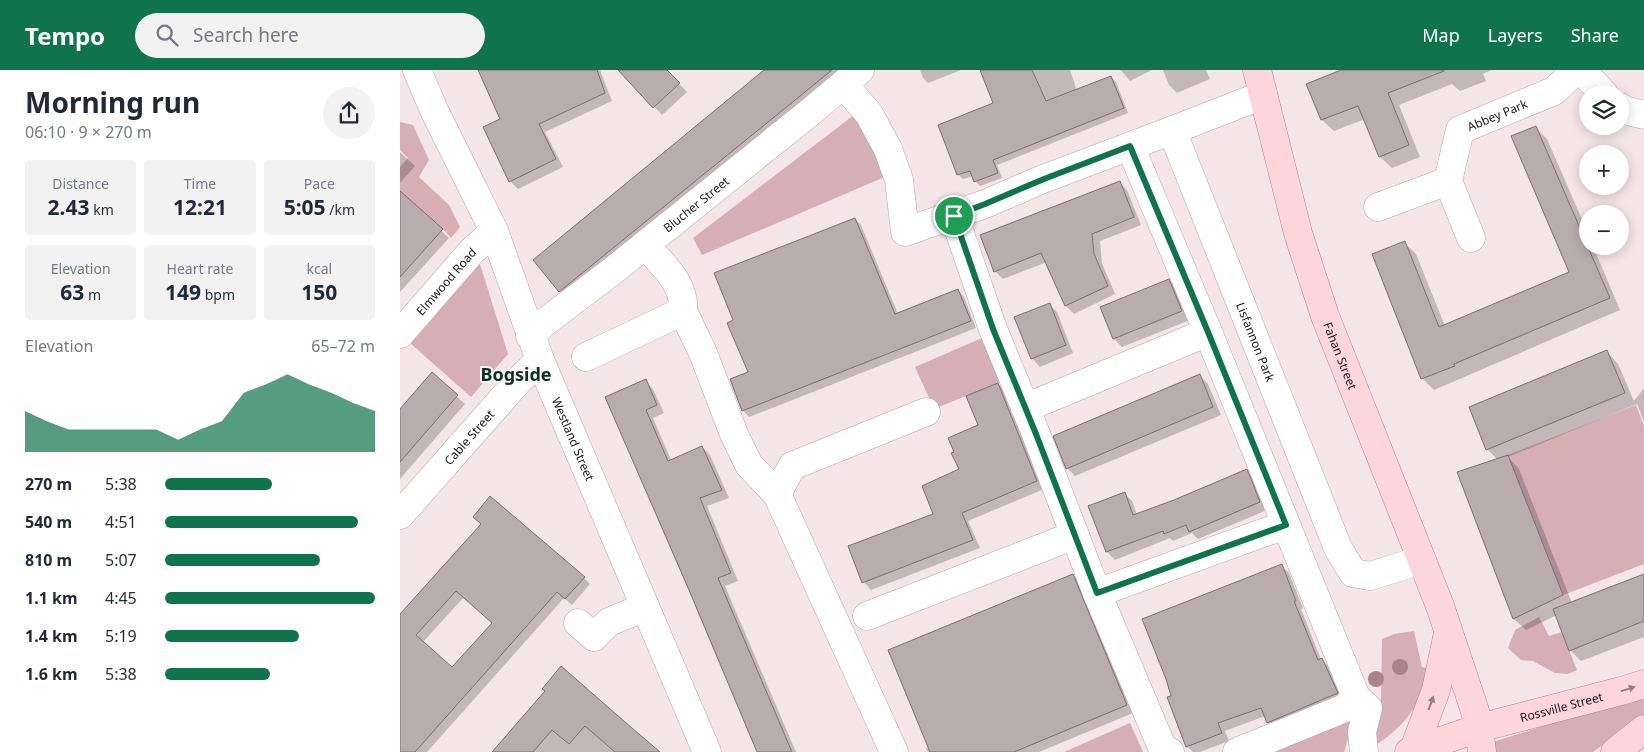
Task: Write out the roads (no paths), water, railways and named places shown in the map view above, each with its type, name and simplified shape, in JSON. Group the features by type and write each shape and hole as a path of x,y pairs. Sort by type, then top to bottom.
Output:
{"main road":[{"name":"Fahan Street","path":"1260,82 1298,233 1325,316 1449,632 1475,711 1480,740"},
{"path":"1412,751 1436,690 1449,632"},
{"name":"Rossville Street","path":"1412,751 1480,740 1644,684"},
{"path":"1615,752 1644,730"}],"street":[{"name":"Westland Street","path":"417,70 434,110 494,231 535,348 707,752"},
{"name":"Abbey Park","path":"1448,181 1460,130 1554,91 1576,70"},
{"path":"1581,70 1595,85"},
{"path":"852,77 888,149 899,180 905,232 954,216 1044,179 1173,130 1260,82"},
{"name":"Blucher Street","path":"535,348 545,322 645,245 852,77"},
{"path":"1629,111 1644,115"},
{"name":"Lisfannon Park","path":"1173,130 1338,548 1353,573 1370,576 1422,560"},
{"path":"1130,146 1208,332 1356,697 1368,708 1362,732 1364,752"},
{"path":"1378,208 1448,181 1471,238"},
{"path":"954,216 993,329 1097,593 1162,747 1170,752"},
{"name":"Elmwood Road","path":"400,334 471,252 494,231"},
{"path":"645,245 676,282 684,301 683,311 703,353 734,434 749,465 777,494 894,752"},
{"path":"586,357 683,311"},
{"path":"1025,408 1208,332"},
{"name":"Cable Street","path":"400,515 520,380 535,348"},
{"path":"777,494 792,466 926,412"},
{"path":"1097,593 1286,525"},
{"path":"867,616 1075,535"},
{"path":"578,623 594,637 609,622 645,607"},
{"path":"1238,752 1345,708 1356,697"}],"district":[{"name":"Bogside","path":"516,374"}]}
